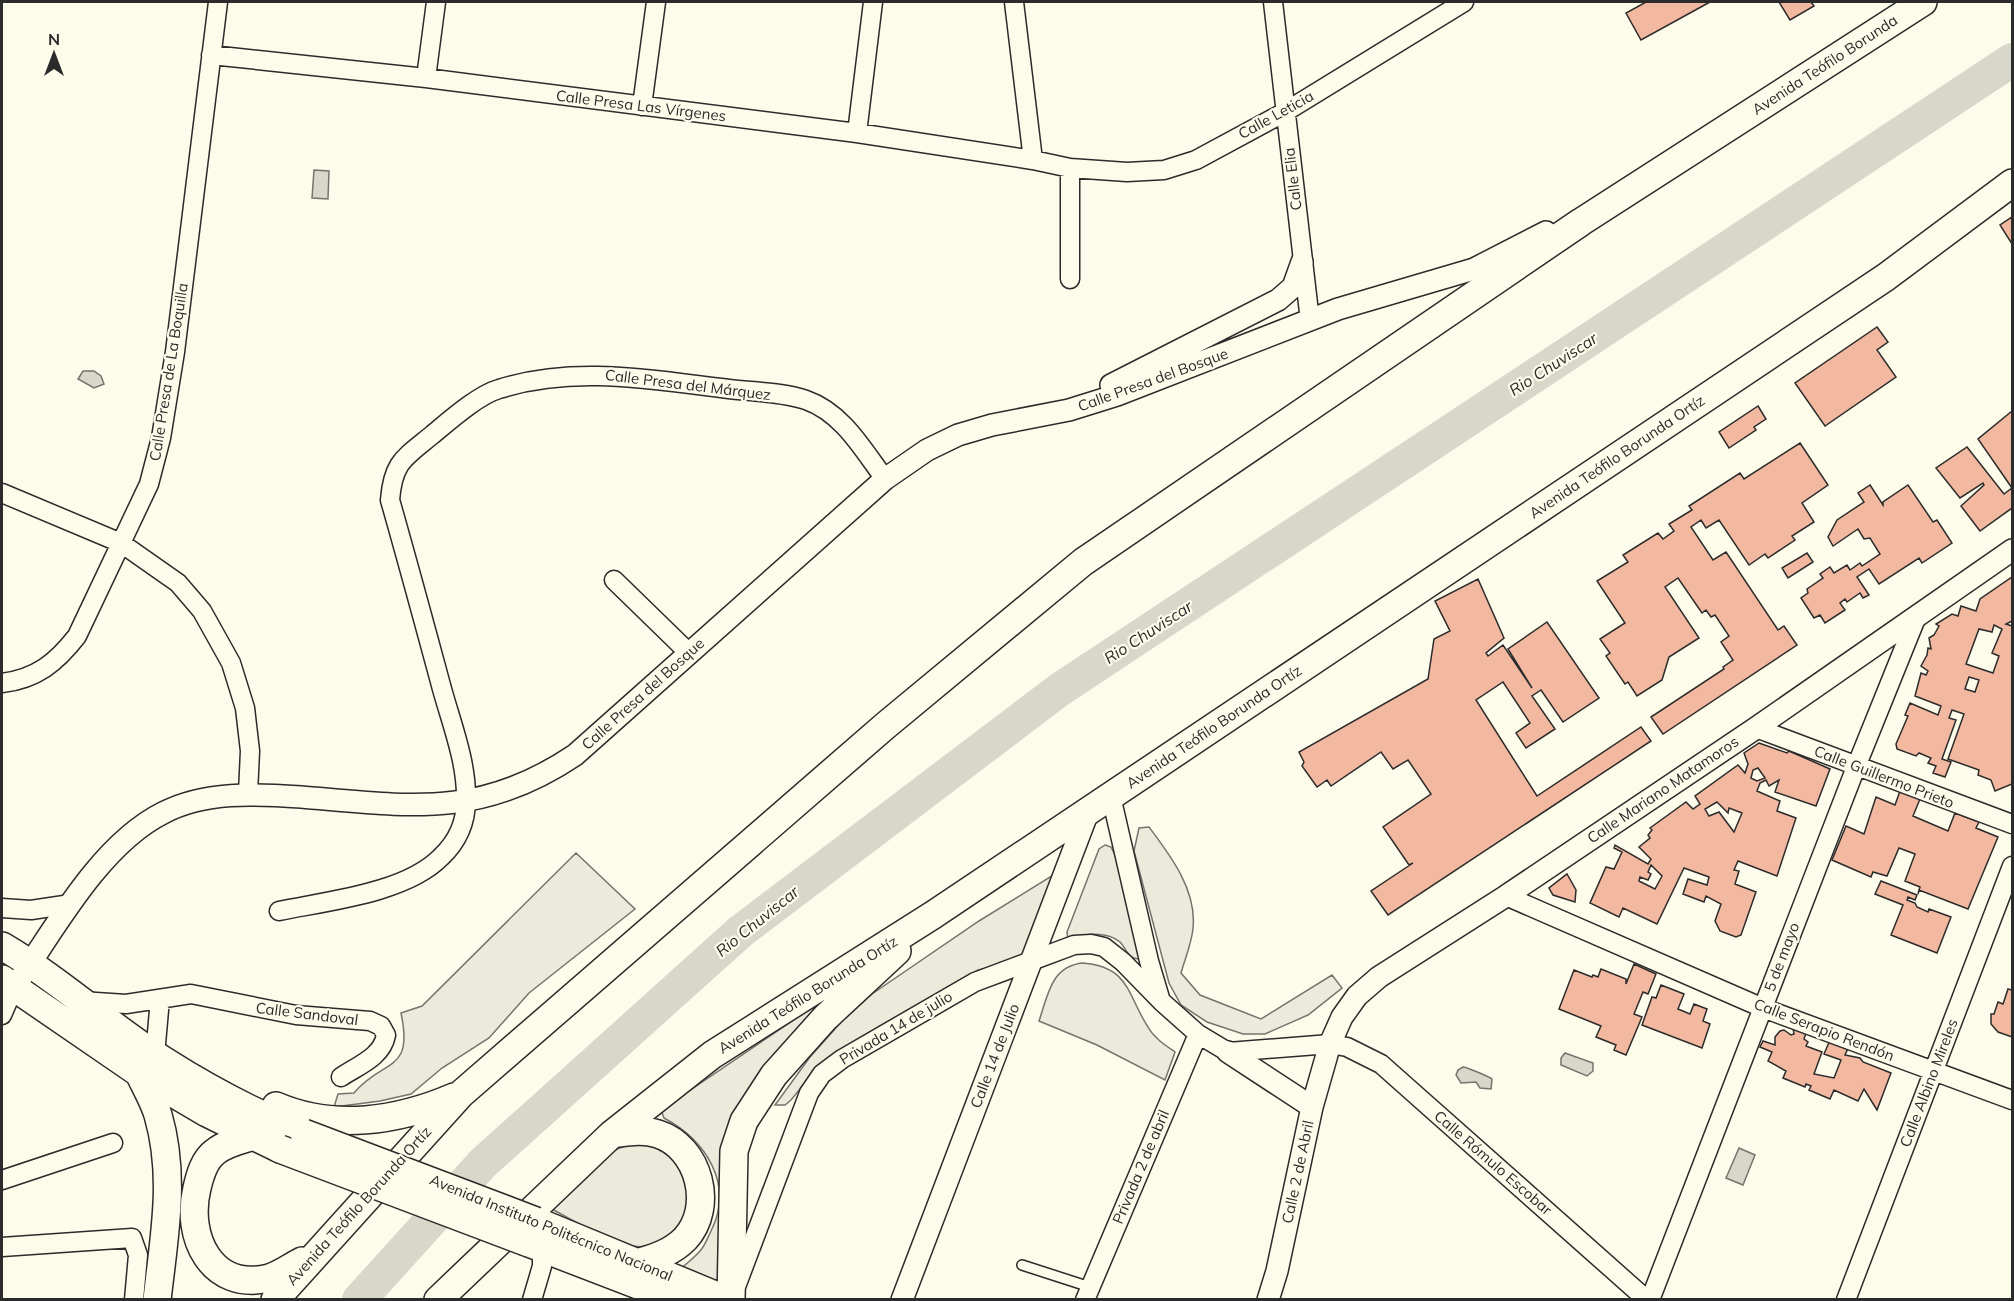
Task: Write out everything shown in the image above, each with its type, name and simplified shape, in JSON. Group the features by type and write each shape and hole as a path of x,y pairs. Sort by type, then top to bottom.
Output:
{"main road":[{"name":"Avenida Teófilo Borunda","path":"1727,129 1923,2"},
{"name":"Avenida Teófilo Borunda Ortíz","path":"275,1299 461,1094 885,726 1083,562 1581,222 1727,129"},
{"name":"Avenida Teófilo Borunda Ortíz","path":"438,1299 612,1134 712,1055 933,915 1088,812 1886,277 2013,183"},
{"path":"730,1299 734,1151 744,1121 774,1075 825,1017 885,964 933,915"},
{"name":"Avenida Instituto Politécnico Nacional","path":"2,946 30,963 80,1001 207,1113 280,1149 535,1237 640,1262 730,1299"},
{"name":"Avenida Instituto Politécnico Nacional","path":"8,983 153,1063 304,1133 677,1299"},
{"path":"156,1299 169,1197 168,1159 158,1113 153,1063 281,1108 320,1118 358,1121 397,1117 424,1110 461,1094"},
{"path":"612,1134 639,1131 660,1134 681,1148 695,1168 701,1188 698,1212 687,1237 668,1253 640,1262"},
{"path":"254,1136 214,1152 201,1171 193,1222 199,1246 219,1271 243,1279 270,1278 314,1255"}],"street":[{"name":"Calle Presa de La Boquilla","path":"2,682 18,681 42,672 61,657 77,636 149,484 161,438 175,352 218,2"},
{"path":"426,78 436,2"},
{"path":"642,106 656,2"},
{"path":"857,133 873,2"},
{"path":"1014,2 1033,160"},
{"name":"Calle Elia","path":"1273,2 1310,321"},
{"name":"Calle Leticia","path":"1070,168 1127,172 1164,170 1196,160 1285,112 1464,2"},
{"name":"Calle Presa Las Vírgenes","path":"211,55 426,78 857,133 1033,160 1070,168"},
{"name":"Calle Presa del Bosque","path":"2,1015 8,983 30,963 71,904 106,860 135,831 163,813 197,800 248,793 426,806 492,796 550,771 575,755 885,479 927,450 950,438 992,425 1069,410 1159,380 1370,298 1474,269 1541,235 1699,133 1727,129"},
{"path":"1070,168 1070,279"},
{"path":"1069,410 1123,379 1278,300 1293,286 1302,262"},
{"name":"Calle Presa del Márquez","path":"279,911 363,893 407,879 440,859 455,841 463,824 466,801 461,756 390,500 392,476 403,459 454,417 497,389 562,376 605,375 772,394 806,400 838,418 885,479"},
{"path":"2,493 121,543 178,583 202,611 231,663 245,708 250,751 248,793"},
{"name":"Calle Mariano Matamoros","path":"1330,1044 1342,1017 1357,996 1379,977 1506,896 1756,728 2013,550"},
{"path":"614,580 689,652"},
{"name":"5 de mayo","path":"1649,1299 1917,616"},
{"name":"Calle Guillermo Prieto","path":"1756,728 2013,824"},
{"path":"1111,796 1149,961 1162,1002"},
{"name":"Calle 14 de Julio","path":"902,1299 1088,812"},
{"name":"Calle Albino Mireles","path":"1846,1299 2013,866"},
{"name":"Calle Serapio Rendón","path":"1506,896 1763,1008 2013,1100"},
{"path":"2,908 31,910 71,904"},
{"path":"1032,962 1074,945 1091,944 1104,947 1123,962 1162,1002 1198,1034 1312,1107"},
{"name":"Privada 14 de julio","path":"730,1299 809,1093 822,1074 842,1059 975,982 1032,962"},
{"name":"Calle Sandoval","path":"80,1001 126,1004 191,994 256,1009 370,1021 381,1026 387,1035 384,1046 375,1055 341,1077"},
{"path":"153,1063 160,999"},
{"name":"Privada 2 de abril","path":"1087,1293 1198,1034"},
{"path":"1228,1052 1330,1044"},
{"name":"Calle 2 de Abril","path":"1268,1299 1277,1271 1312,1107 1330,1044"},
{"name":"Calle Rómulo Escobar","path":"1330,1044 1347,1047 1381,1064 1649,1299"},
{"path":"2,1180 113,1143"},
{"path":"2,1247 122,1236 132,1238 137,1244 138,1255 134,1299"},
{"path":"532,1299 541,1273 535,1237"}],"lane":[{"path":"1022,1265 1087,1293"}],"shaded area":[{"path":"314,170 329,171 328,199 312,198"},
{"path":"83,371 94,371 101,376 104,384 94,388 78,379"},
{"path":"1149,827 1180,874 1191,900 1192,933 1181,973 1200,995 1261,1019 1332,975 1342,988 1308,1015 1265,1034 1243,1034 1207,1022 1181,1005 1169,983 1134,851 1139,828"},
{"path":"1105,845 1111,847 1115,855 1140,959 1130,956 1120,942 1109,936 1090,934 1068,940 1067,932 1099,849"},
{"path":"576,853 635,909 529,993 489,1038 442,1068 411,1094 334,1107 338,1094 354,1093 399,1056 404,1033 401,1013 422,1006"},
{"path":"1058,872 1024,961 978,970 821,1063 791,1100 785,1105 775,1105 810,1057 843,1020 872,994 979,921"},
{"path":"1083,963 1110,970 1119,977 1131,994 1150,1031 1175,1052 1165,1080 1097,1045 1039,1021 1048,992 1057,976 1072,965"},
{"path":"823,1000 827,1002 765,1072 718,1281 679,1270 705,1244 718,1214 720,1197 712,1165 703,1151 679,1127 664,1118 661,1110"},
{"path":"1565,1053 1593,1063 1593,1071 1587,1076 1561,1065 1561,1058"},
{"path":"1463,1067 1492,1079 1491,1089 1480,1088 1476,1082 1461,1083 1456,1075"},
{"path":"640,1142 669,1156 680,1167 687,1179 690,1192 689,1206 682,1220 664,1238 646,1247 631,1246 580,1225 546,1206 600,1158"},
{"path":"1739,1148 1755,1155 1743,1185 1726,1178"}],"building":[{"path":"1646,2 1710,2 1641,40 1626,13"},
{"path":"1779,2 1811,2 1814,6 1790,20"},
{"path":"2012,217 2012,244 2000,225"},
{"path":"1877,327 1888,342 1877,350 1896,377 1825,426 1795,383"},
{"path":"1758,406 1766,419 1754,427 1756,430 1729,448 1719,432"},
{"path":"2012,411 2012,488 1978,439"},
{"path":"1800,443 1828,485 1802,503 1814,522 1792,536 1795,540 1768,558 1765,554 1749,565 1719,520 1706,528 1701,520 1691,527 1713,560 1726,552 1778,630 1784,626 1797,645 1663,734 1651,717 1724,669 1723,667 1733,660 1721,642 1729,636 1715,615 1711,617 1706,610 1702,613 1678,578 1665,587 1699,638 1669,657 1662,680 1637,696 1628,682 1625,684 1606,656 1610,653 1600,639 1625,623 1597,581 1628,562 1623,555 1658,533 1663,539 1674,531 1669,524 1692,510 1689,506 1740,473 1744,479"},
{"path":"1967,447 2004,494 2012,488 2012,508 1980,531 1961,506 1984,485 1983,483 1960,498 1936,468"},
{"path":"1870,485 1883,505 1883,502 1908,485 1933,522 1937,520 1952,543 1922,563 1919,558 1879,584 1869,569 1857,577 1869,595 1863,598 1860,593 1847,602 1845,599 1840,603 1845,610 1825,623 1820,615 1814,618 1801,598 1808,593 1807,589 1823,578 1820,574 1830,567 1834,573 1847,565 1850,570 1860,563 1862,566 1880,554 1870,538 1864,539 1858,529 1833,546 1828,537 1837,520 1864,502 1858,493"},
{"path":"1807,553 1813,562 1788,578 1782,568"},
{"path":"2012,577 2012,621 2006,624 2012,626 2012,784 1995,791 1991,780 1978,775 1979,770 1948,759 1964,714 1952,710 1949,718 1956,720 1942,759 1951,762 1945,777 1933,773 1936,766 1928,763 1931,758 1919,753 1916,756 1897,749 1896,744 1908,716 1905,715 1910,703 1938,715 1941,706 1915,696 1921,673 1926,675 1928,671 1921,666 1928,648 1931,649 1929,638 1934,635 1939,626 1936,624 1952,614 1958,616 1961,606 1976,611 1980,599","holes":["1994,625 2002,629 1992,653 1999,656 1993,673 1966,664 1979,629 1992,632","1969,677 1979,680 1975,692 1965,689"]},
{"path":"1478,579 1504,638 1486,653 1488,656 1503,645 1532,688 1508,649 1547,622 1599,698 1563,722 1541,690 1532,696 1555,729 1526,748 1516,733 1530,723 1503,682 1476,700 1537,796 1641,727 1651,741 1388,915 1371,891 1413,863 1409,865 1383,827 1431,794 1408,760 1393,769 1381,752 1331,786 1327,780 1317,787 1302,766 1304,762 1299,752 1428,679 1434,639 1450,631 1435,601"},
{"path":"1759,743 1787,753 1789,751 1830,769 1816,806 1775,792 1779,780 1769,786 1766,780 1760,783 1757,791 1780,801 1777,811 1796,818 1777,876 1738,861 1734,870 1739,871 1735,884 1756,892 1741,935 1736,937 1720,931 1715,921 1721,904 1706,896 1704,902 1683,894 1688,879 1707,885 1709,877 1684,868 1657,924 1623,908 1619,917 1590,903 1606,867 1614,869 1622,852 1614,848 1615,845 1648,864 1651,859 1639,847 1650,838 1648,835 1652,830 1650,828 1686,802 1693,809 1700,804 1695,796 1738,765 1745,773 1748,764 1744,753","holes":["1758,768 1765,778 1757,781 1751,778 1753,770","1717,802 1728,813 1729,808 1742,813 1734,832 1719,812 1709,816 1705,809","1651,865 1662,876 1655,889 1639,881 1640,877 1648,880 1651,874 1648,872"]},
{"path":"1900,791 1920,799 1913,816 1948,831 1955,813 1979,822 1976,828 1998,837 1968,909 1919,890 1920,887 1905,881 1915,854 1899,848 1887,876 1873,872 1871,877 1832,860 1846,826 1864,834 1876,797 1895,805"},
{"path":"1567,874 1576,890 1575,902 1553,895 1549,888"},
{"path":"1881,881 1917,895 1915,900 1908,897 1907,900 1915,903 1917,907 1951,917 1937,953 1891,935 1903,905 1875,894"},
{"path":"1634,964 1656,974 1648,994 1643,992 1634,1014 1642,1017 1626,1055 1614,1050 1616,1045 1596,1037 1601,1026 1559,1009 1574,970 1598,977 1601,969 1626,979 1626,984"},
{"path":"1661,985 1684,994 1678,1009 1690,1014 1694,1004 1707,1009 1703,1021 1710,1024 1702,1048 1642,1025 1652,997 1656,998"},
{"path":"2008,989 2012,990 2012,1037 1998,1032 1991,1024 1991,1014 1994,1014 1998,1002 2003,1004"},
{"path":"1808,1027 1804,1039 1808,1042 1806,1046 1822,1052 1814,1074 1834,1078 1841,1060 1824,1054 1830,1040 1850,1044 1845,1055 1860,1058 1863,1062 1891,1073 1877,1110 1864,1089 1858,1101 1834,1090 1830,1099 1809,1090 1811,1086 1806,1084 1805,1087 1783,1078 1786,1071 1768,1061 1772,1052 1760,1047 1763,1041 1775,1045 1775,1037 1780,1031 1784,1030 1791,1035 1794,1034 1793,1028"}],"waterway":[{"name":"Rio Chuviscar","path":"359,1300 483,1163 741,931 1059,690 2012,60"}]}
